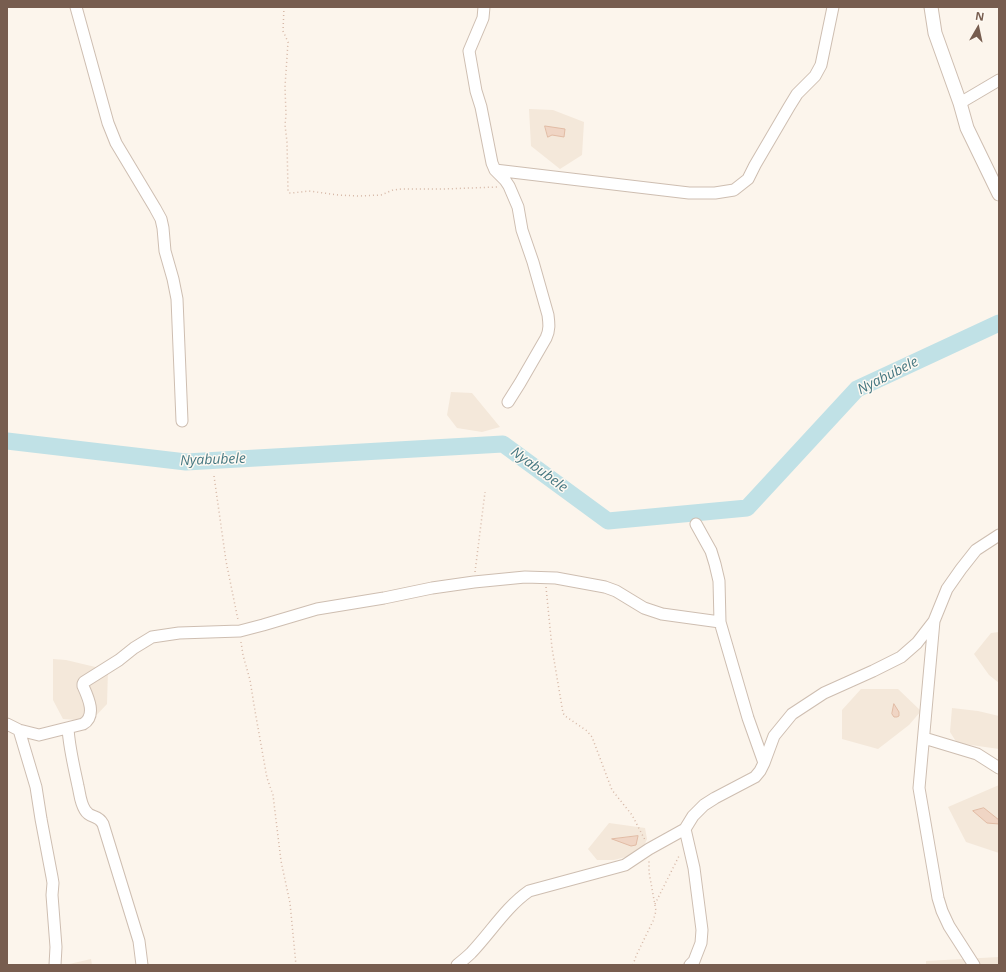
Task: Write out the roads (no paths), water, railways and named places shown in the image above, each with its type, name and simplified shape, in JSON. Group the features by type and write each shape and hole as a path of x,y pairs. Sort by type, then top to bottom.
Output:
{"street":[{"path":"76,7 108,123 116,143 161,219 165,251 177,299 182,421"},
{"path":"484,7 483,18 469,51 476,91 481,106 492,163 495,170 509,186 518,208 522,230 533,262 549,322 549,332 546,338 508,402"},
{"path":"495,170 689,193 715,194 734,190 748,179 793,100 815,76 821,66 832,7"},
{"path":"931,7 935,33 968,128 999,194"},
{"path":"960,103 999,80"},
{"path":"696,524 711,551 715,564 718,581 720,622 748,718 764,763"},
{"path":"690,965 694,961 701,943 702,930 694,868 686,833 693,816 704,805 715,798 755,777 764,763 774,736 792,714 824,693 901,657 917,643 934,621 947,590 961,569 976,550 999,535"},
{"path":"7,724 19,730 39,735 87,722 91,706 83,684 84,682 115,663 134,648 152,637 240,630 263,625 317,609 384,598 432,588 525,577 556,578 605,587 616,591 644,608 662,614 720,622"},
{"path":"934,621 919,788 938,898 942,911 949,926 974,965"},
{"path":"68,728 80,801 87,814 101,820 103,824 139,941 142,965"},
{"path":"19,730 36,787 40,819 53,883 52,895 56,947 55,965"},
{"path":"924,738 977,754 999,768"},
{"path":"457,965 470,954 503,916 521,897 529,891 625,865 649,849 686,833"}],"waterway":[{"name":"Nyabubele","path":"7,441 186,462 503,444 608,521 747,508 857,389 999,323"}]}
